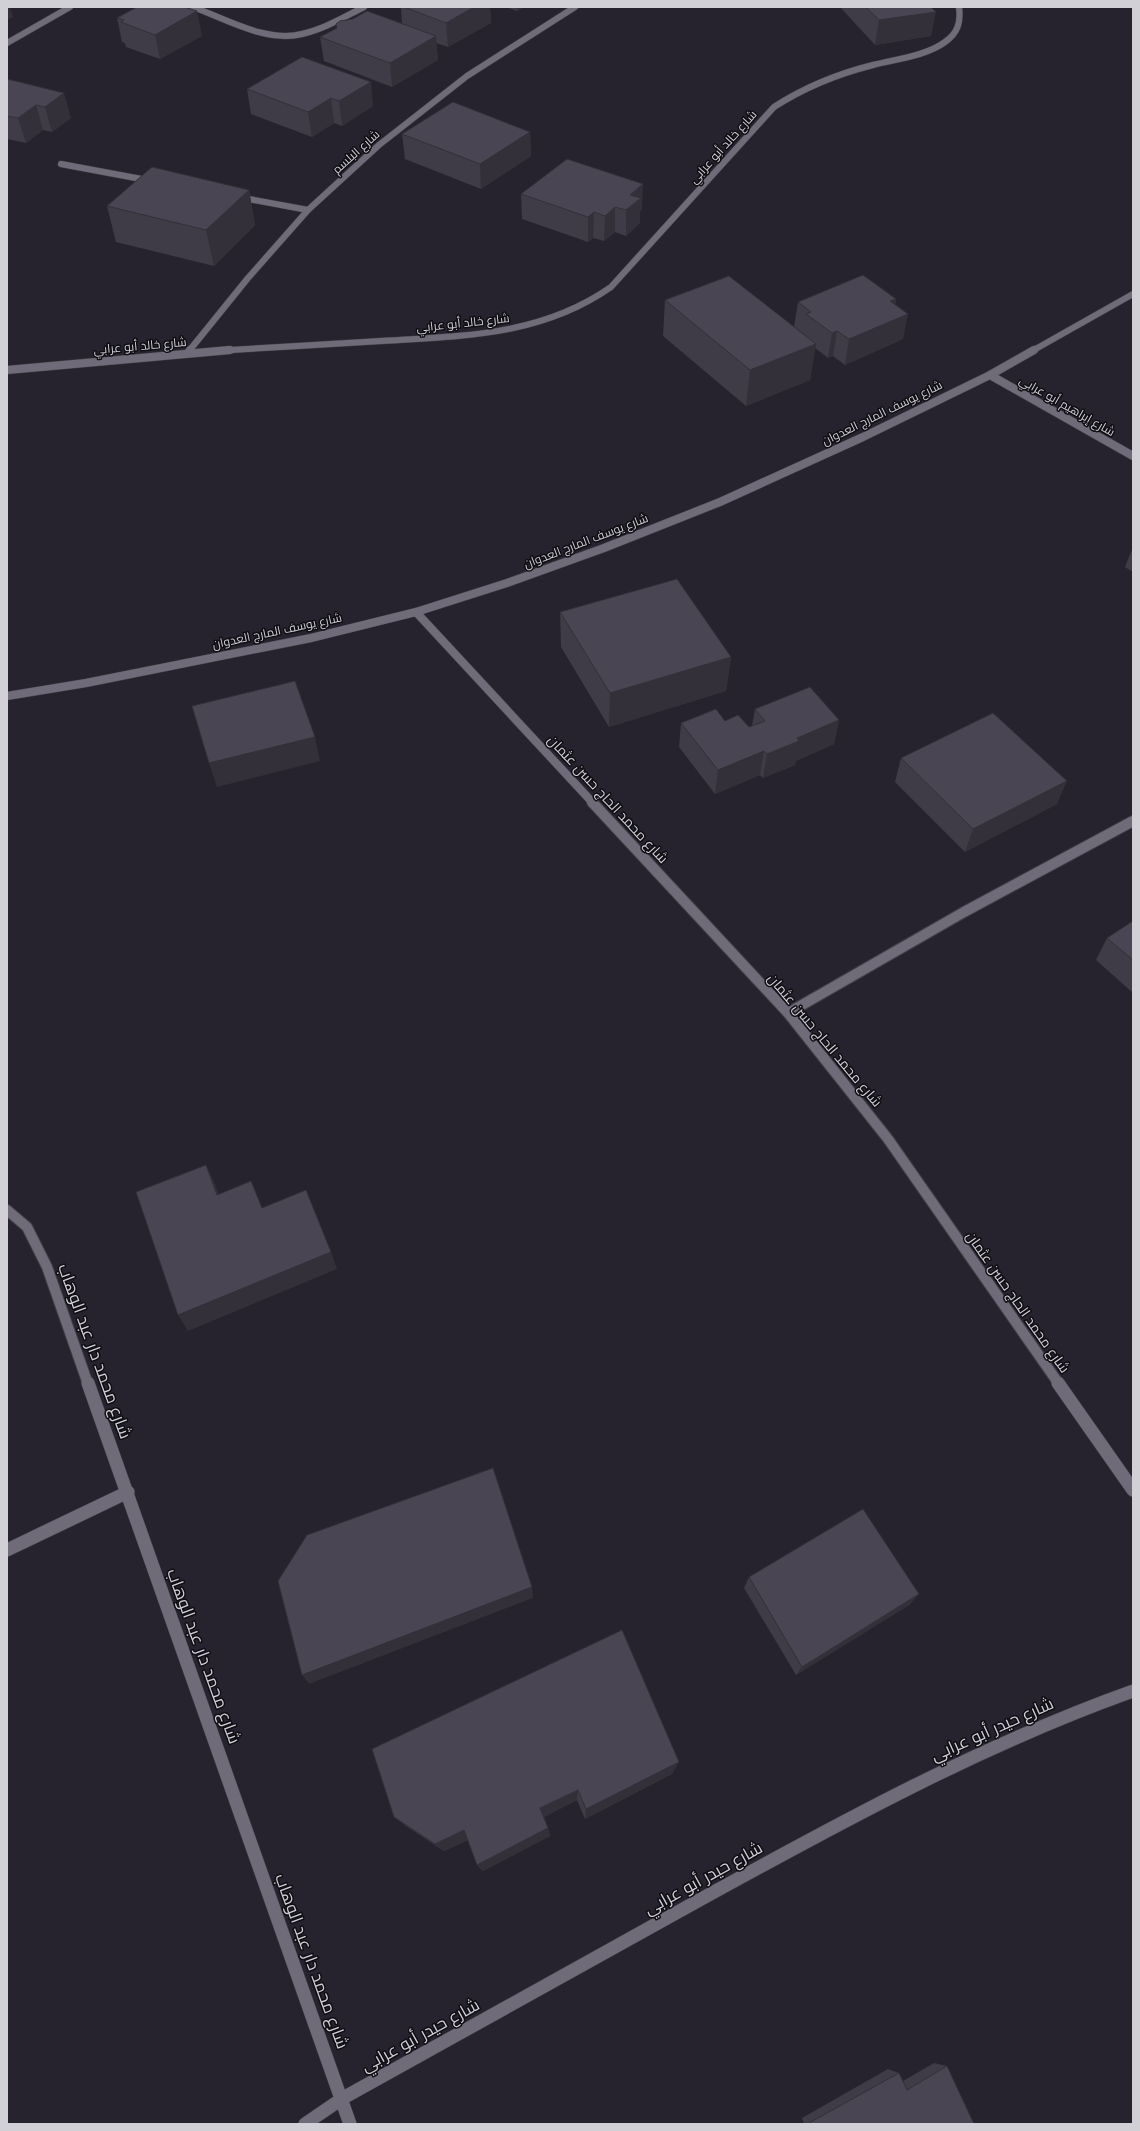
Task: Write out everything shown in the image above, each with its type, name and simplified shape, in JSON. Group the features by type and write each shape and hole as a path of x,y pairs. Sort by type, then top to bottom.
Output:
{"street":[{"path":"7,43 70,7"},
{"path":"193,7 266,33 283,37 302,34 364,7"},
{"name":"شارع البلسم","path":"188,353 248,278 308,210 379,145 467,76 575,7"},
{"name":"شارع خالد أبو عرابي","path":"7,370 188,353 473,335 516,329 550,320 581,307 611,287 774,107 790,94 818,82 934,49 951,39 958,27 961,14 960,7"},
{"path":"61,164 161,183"},
{"path":"231,196 308,210"},
{"name":"شارع يوسف المارج العدوان","path":"7,696 86,683 311,638 416,612 514,581 604,548 720,502 863,437 990,374 1133,294"},
{"name":"شارع إبراهيم أبو عرابي","path":"990,374 1133,456"},
{"name":"شارع محمد الحاج حسن عثمان","path":"416,612 788,1013 888,1139 1133,1490"},
{"path":"788,1013 964,912 1133,821"},
{"name":"شارع محمد دار عبد الوهاب","path":"7,1210 27,1227 47,1267 128,1492 350,2124"},
{"path":"7,1550 128,1492"},
{"name":"شارع حيدر أبو عرابي","path":"305,2124 342,2098 782,1854 965,1759 1057,1720 1133,1692"}],"building":[{"path":"137,7 184,7 197,11 155,35 121,22 124,20 117,18"},
{"path":"404,7 474,7 446,23"},
{"path":"866,7 931,7 936,12 879,20"},
{"path":"367,11 436,36 390,63 320,37 337,28 336,24 340,21 353,19"},
{"path":"302,57 371,82 339,101 331,98 308,112 247,89"},
{"path":"7,79 64,93 45,107 36,105 18,118 7,116"},
{"path":"453,102 530,132 480,164 402,134"},
{"path":"567,159 643,184 630,195 641,198 626,210 615,207 605,216 594,212 588,217 521,194"},
{"path":"152,167 249,190 206,230 107,206"},
{"path":"863,275 896,299 890,301 908,314 849,339 837,331 832,333 806,314 811,312 798,302"},
{"path":"729,276 816,344 750,370 665,300"},
{"path":"677,579 731,657 610,693 560,612"},
{"path":"295,681 315,737 209,763 192,706"},
{"path":"810,687 839,720 797,738 799,741 767,754 764,751 718,770 681,723 716,709 725,721 738,715 749,727 765,721 755,709"},
{"path":"993,713 1067,781 973,829 901,758"},
{"path":"1133,921 1133,960 1107,938"},
{"path":"206,1165 217,1195 251,1181 262,1208 306,1190 331,1252 178,1315 136,1192"},
{"path":"493,1468 532,1587 302,1675 278,1581 307,1535"},
{"path":"863,1509 919,1594 802,1667 749,1577"},
{"path":"622,1630 679,1762 586,1809 578,1790 540,1808 548,1828 477,1865 464,1830 435,1844 394,1817 372,1749"},
{"path":"947,2066 974,2124 809,2123 899,2073 907,2090"}]}
